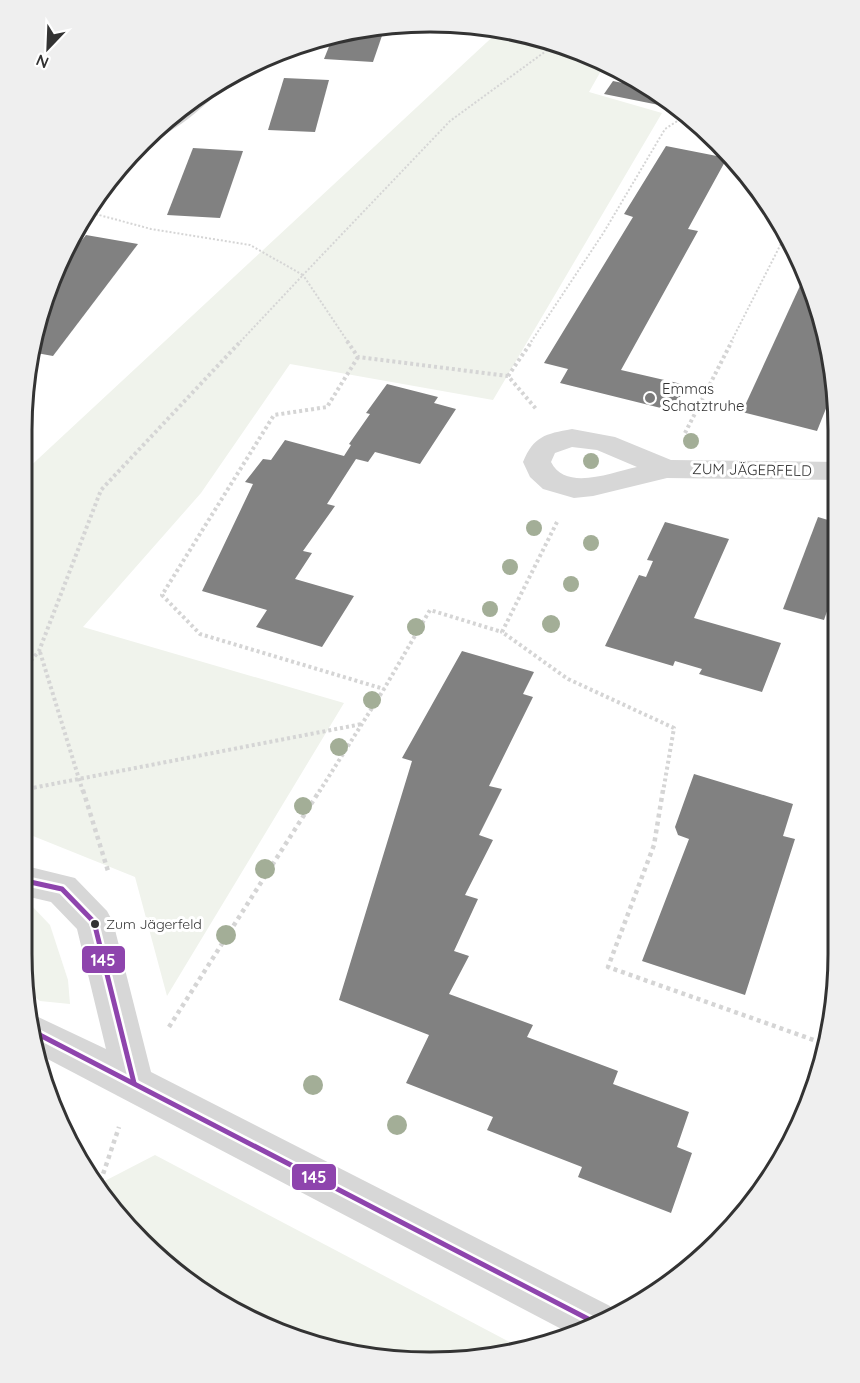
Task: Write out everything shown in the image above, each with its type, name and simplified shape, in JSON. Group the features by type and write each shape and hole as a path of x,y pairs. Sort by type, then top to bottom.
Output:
{"street":[{"name":"ZUM JÄGERFELD","path":"561,438 572,437 596,441 667,469"},
{"path":"561,438 543,448 537,462 545,476 553,482 574,488"},
{"name":"ZUM JÄGERFELD","path":"574,488 593,486 667,469 828,471"},
{"path":"32,882 62,889 94,922 134,1083"},
{"path":"40,1035 587,1319"}],"path":[{"path":"32,659 39,651 101,490 450,121 548,50"},
{"path":"508,376 604,232 665,129 680,119"},
{"path":"96,214 151,229 250,245 303,275 358,357 508,376 561,438"},
{"path":"667,469 781,243"},
{"path":"358,357 327,407 274,415 162,595 200,634 384,689"},
{"path":"502,632 574,488"},
{"path":"102,1178 134,1083 384,689 430,610 502,632 568,679 674,729 654,846 608,967 818,1042"},
{"path":"39,651 111,881 94,922"},
{"path":"32,788 362,724"}],"shaded area":[{"path":"493,37 533,45 582,62 601,71 589,92 662,113 493,400 290,364 201,493 83,627 344,703 167,996 135,877 32,836 32,465"},
{"path":"32,906 50,925 68,980 70,1004 40,1001 34,996 32,979"},
{"path":"155,1155 512,1343 456,1351 404,1351 352,1344 278,1321 231,1298 167,1253 130,1216 104,1181"}],"building":[{"path":"382,34 373,62 324,59 330,44"},
{"path":"284,78 329,80 315,132 268,130"},
{"path":"613,81 627,84 660,105 604,94"},
{"path":"666,146 720,157 725,162 688,229 698,231 621,370 686,385 673,411 560,383 568,369 544,363 633,217 624,214"},
{"path":"193,148 243,151 220,218 167,215"},
{"path":"86,235 138,244 53,356 39,353 53,302 77,246"},
{"path":"801,285 821,352 828,404 817,431 742,412"},
{"path":"387,384 438,397 434,403 456,409 420,464 375,452 368,462 356,459 327,504 335,506 303,551 312,553 295,579 354,596 322,647 256,627 267,610 202,591 253,484 245,482 263,459 271,460 285,440 344,456 351,445 349,444 370,414 366,413"},
{"path":"818,517 828,520 828,609 824,620 783,609"},
{"path":"665,522 729,539 694,618 781,643 762,692 699,674 702,669 675,661 673,666 605,646 639,575 646,577 653,561 647,560"},
{"path":"462,651 534,672 523,694 533,697 489,786 502,789 479,835 493,840 465,895 478,899 454,951 469,956 449,994 533,1025 527,1037 618,1071 613,1084 689,1112 677,1147 692,1153 671,1213 578,1177 582,1167 487,1130 493,1117 406,1083 429,1035 339,1000 412,761 402,758"},
{"path":"694,774 793,804 783,836 795,839 745,995 642,961 689,839 678,835 675,827"}],"transit line":[{"name":"145","path":"32,882 62,889 94,922 134,1083"},
{"name":"145","path":"40,1035 587,1319"}],"place":[{"name":"Emmas Schatztruhe","path":"650,398"},
{"name":"Zum Jägerfeld","path":"95,924"}]}
